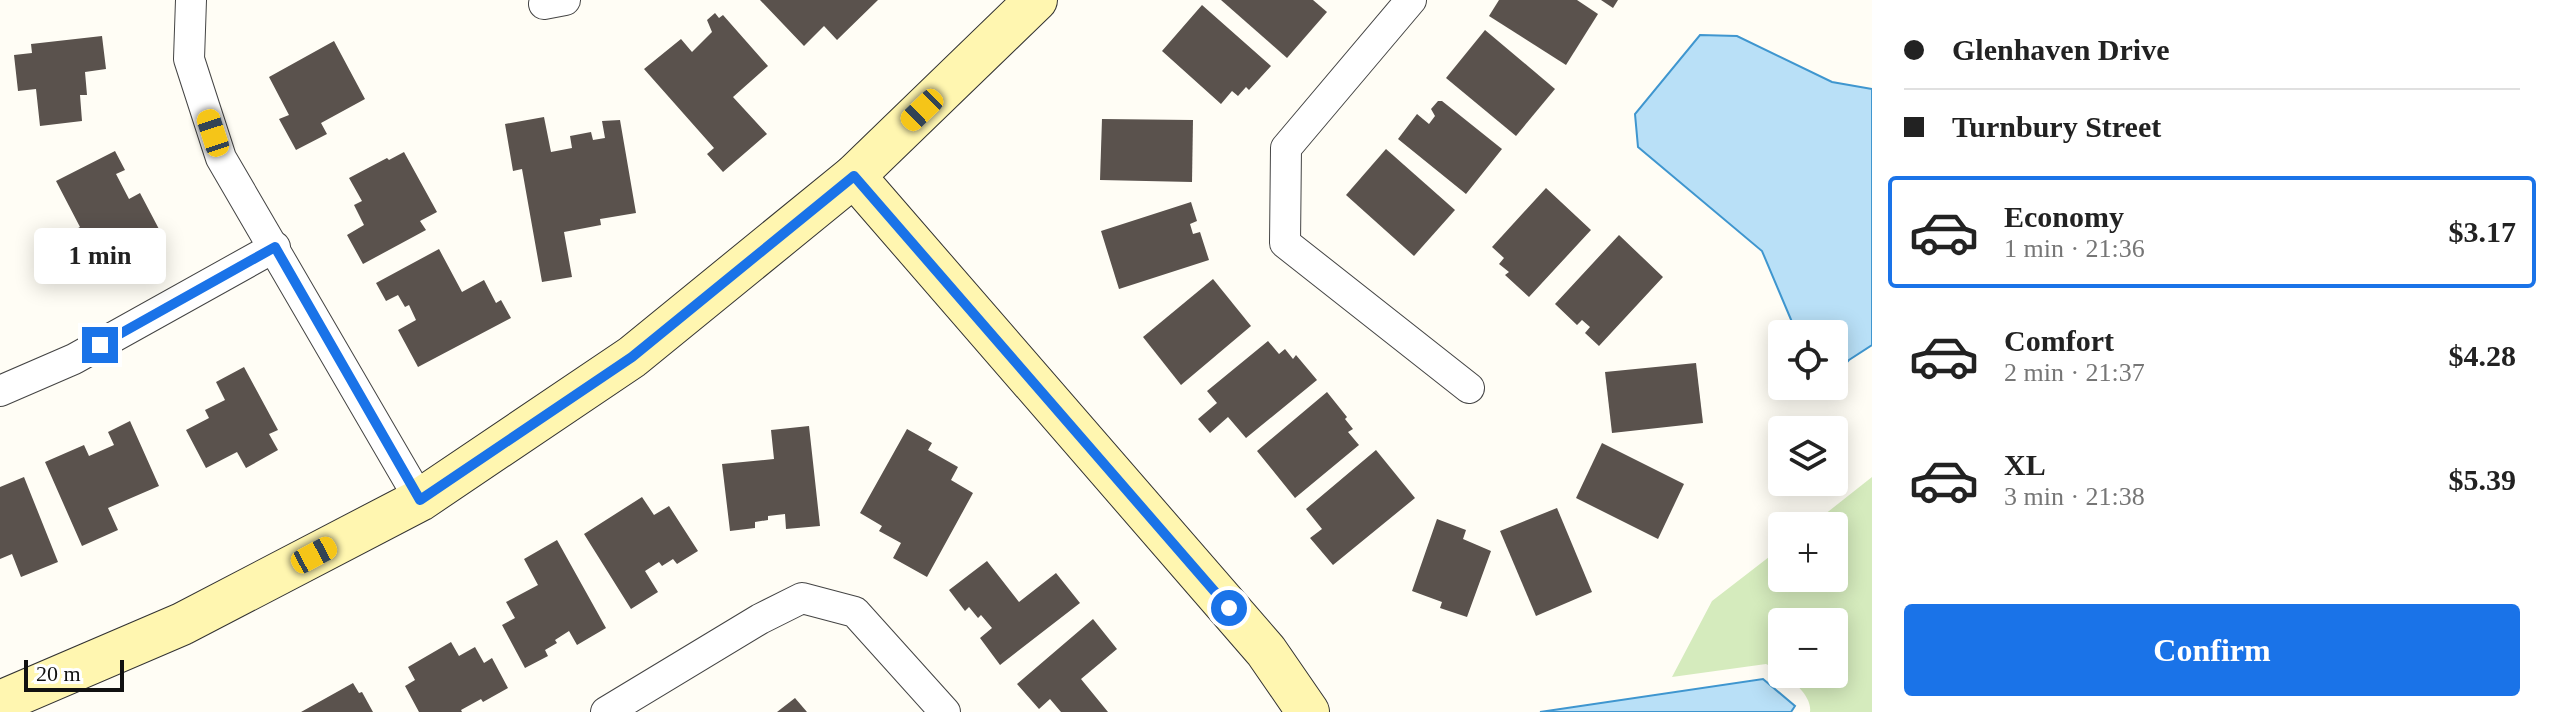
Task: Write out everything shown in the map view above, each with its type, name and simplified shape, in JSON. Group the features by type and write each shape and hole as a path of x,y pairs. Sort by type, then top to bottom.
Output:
{"street":[{"path":"191,0 189,59 221,158 420,500"},
{"path":"0,702 182,624 420,500 632,357 854,176 1036,0"},
{"path":"1411,0 1286,148 1285,243 1469,388"},
{"path":"854,176 1266,651 1308,712"},
{"path":"0,391 74,359 275,247"},
{"path":"606,712 760,619 802,598 855,612 945,712"}],"green space":[{"path":"1872,477 1872,712 1810,712 1807,697 1800,688 1848,688 1848,608 1768,608 1768,665 1672,677 1712,601 1768,558 1768,592 1848,592 1848,512 1828,512"}],"water":[{"path":"1700,35 1737,36 1832,82 1872,89 1872,345 1848,361 1848,320 1791,320 1762,251 1638,147 1635,114"},
{"path":"1763,679 1768,688 1774,688 1795,706 1791,712 1540,712"}],"building":[{"path":"760,0 878,0 837,40 824,26 804,46"},
{"path":"1221,0 1313,0 1327,12 1287,58"},
{"path":"1499,0 1577,0 1598,14 1566,65 1489,16"},
{"path":"1601,0 1618,0 1613,8"},
{"path":"1202,5 1271,66 1249,90 1246,87 1238,96 1232,91 1221,104 1162,51"},
{"path":"715,13 719,18 723,15 768,66 733,97 767,134 723,172 707,154 714,148 644,69 681,39 692,52 712,32 707,20"},
{"path":"1485,30 1555,89 1516,136 1446,78"},
{"path":"102,36 106,69 85,72 87,95 80,95 82,121 40,126 36,89 18,91 14,55 32,53 31,44"},
{"path":"334,41 365,99 321,123 327,134 296,150 279,119 289,115 269,77"},
{"path":"1438,101 1502,149 1466,194 1398,139 1417,114 1429,124 1435,116 1431,109"},
{"path":"544,117 551,152 572,148 570,136 591,132 593,140 605,138 602,121 620,120 636,213 600,219 601,225 564,232 572,277 542,282 522,169 513,171 505,124"},
{"path":"1102,119 1193,120 1192,182 1100,180"},
{"path":"1386,149 1455,210 1414,256 1346,195"},
{"path":"115,151 125,170 116,174 129,199 140,193 160,231 78,273 60,238 80,227 56,181"},
{"path":"404,152 437,212 420,221 426,230 363,264 347,235 364,225 354,205 362,201 349,178"},
{"path":"1546,188 1591,230 1529,297 1505,275 1509,272 1499,264 1504,258 1492,247"},
{"path":"1191,202 1197,221 1190,224 1193,234 1200,232 1209,260 1119,289 1101,231"},
{"path":"1619,235 1663,277 1599,346 1585,333 1590,327 1582,320 1577,325 1555,304"},
{"path":"439,249 462,292 484,280 496,303 501,300 511,318 418,367 398,330 416,320 409,305 405,307 398,295 386,301 376,283"},
{"path":"1213,279 1251,326 1181,385 1143,337"},
{"path":"1268,341 1279,354 1285,349 1293,359 1296,355 1317,380 1246,438 1228,417 1210,433 1198,419 1217,403 1207,391"},
{"path":"1696,363 1703,423 1612,433 1605,372"},
{"path":"244,367 278,430 269,434 278,450 246,468 237,452 206,468 186,430 209,418 205,410 225,400 216,382"},
{"path":"1327,392 1347,417 1345,419 1353,429 1348,432 1359,445 1295,498 1257,451"},
{"path":"130,421 159,486 108,508 118,530 82,546 45,462 84,445 89,456 114,445 108,432"},
{"path":"809,426 820,526 786,529 785,514 768,516 768,520 755,522 755,528 730,531 722,464 774,459 771,430"},
{"path":"907,429 932,443 928,450 958,467 951,480 973,493 927,577 893,558 901,543 879,531 882,526 860,513"},
{"path":"1602,443 1684,484 1658,539 1576,498"},
{"path":"1376,450 1415,498 1333,565 1310,538 1322,529 1306,509"},
{"path":"24,477 58,562 21,577 12,554 0,559 0,487"},
{"path":"642,497 654,515 669,506 698,551 677,564 673,559 662,566 659,562 645,571 658,592 631,609 584,534"},
{"path":"1557,508 1592,592 1536,616 1500,531"},
{"path":"1437,519 1466,530 1463,539 1491,551 1467,617 1440,608 1442,602 1412,591"},
{"path":"557,540 606,628 577,645 569,631 545,650 548,656 525,668 502,625 515,618 506,602 538,585 524,559"},
{"path":"987,561 1019,602 1056,573 1080,603 1000,665 980,638 992,628 969,607 965,611 949,590"},
{"path":"1093,619 1117,649 1081,679 1108,712 1061,712 1050,699 1039,709 1017,684"},
{"path":"451,642 459,656 475,647 484,663 492,658 508,688 483,702 481,699 462,712 419,712 405,686 415,680 408,667"},
{"path":"353,683 373,712 301,712"},
{"path":"795,698 807,712 777,712"}],"route":[{"path":"100,345 275,247 420,500 632,357 854,176 1229,608"}]}
